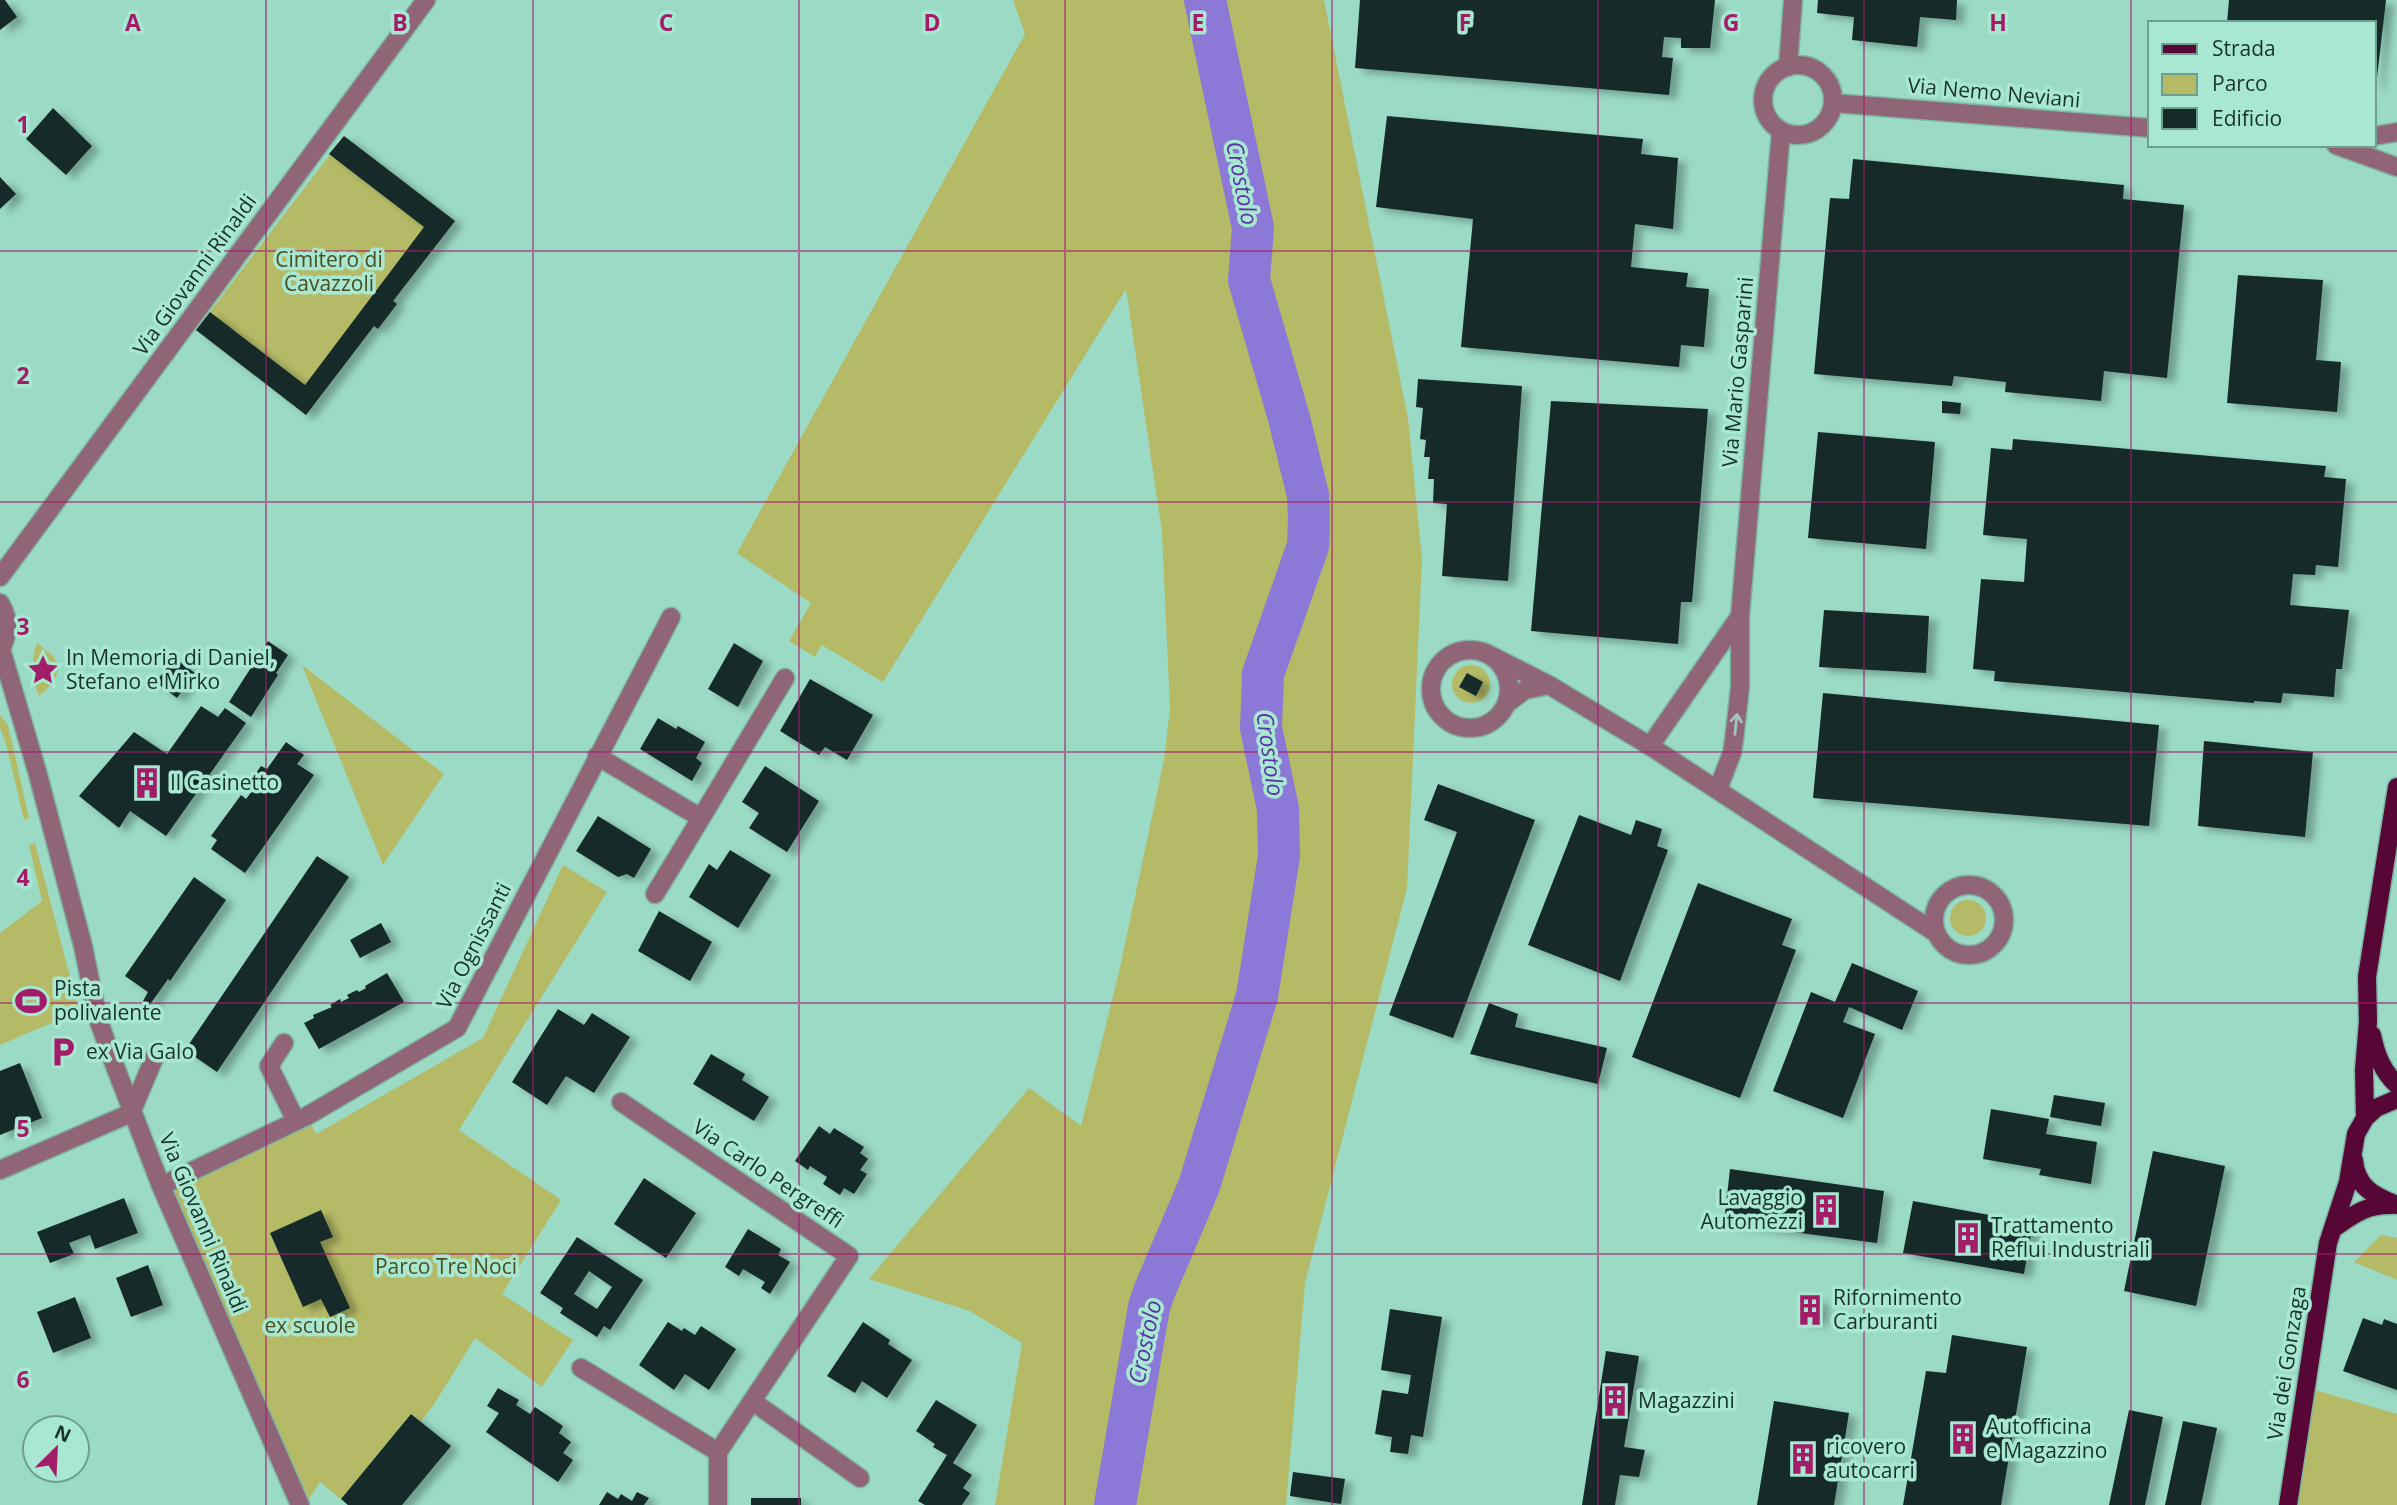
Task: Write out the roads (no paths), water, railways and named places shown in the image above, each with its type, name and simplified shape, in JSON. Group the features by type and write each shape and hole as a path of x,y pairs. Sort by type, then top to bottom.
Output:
{"main road":[{"name":"Via dei Gonzaga","path":"2288,1505 2328,1243 2348,1182 2356,1134 2365,1118 2367,977 2397,787"},
{"name":"Via dei Gonzaga","path":"2368,1021 2375,1052 2387,1076 2397,1085"},
{"path":"2365,1118 2376,1108 2397,1099"},
{"path":"2353,1153 2354,1169 2367,1191 2397,1205"},
{"path":"2334,1228 2360,1210 2376,1205 2397,1205"}],"street":[{"name":"Via Giovanni Rinaldi","path":"0,577 426,0"},
{"path":"1788,67 1793,0"},
{"path":"1799,65 1820,73 1828,81 1833,103 1831,114 1824,124 1804,135 1792,135 1772,124 1765,114 1764,91 1777,72 1799,65"},
{"name":"Via Nemo Neviani","path":"1833,103 2148,128"},
{"name":"Via Mario Gasparini","path":"1718,789 1732,753 1740,687 1740,616 1781,131"},
{"path":"2376,136 2397,132"},
{"path":"2342,147 2397,167"},
{"name":"Via Giovanni Rinaldi","path":"0,603 7,617 8,629 0,650 22,717 83,946 98,1019 131,1113 161,1186 300,1505"},
{"name":"Via Mario Gasparini","path":"1650,746 1740,616"},
{"name":"Via Ognissanti","path":"161,1186 296,1121 457,1028 671,617"},
{"path":"1486,653 1504,669 1509,693 1506,704 1499,716 1488,723 1476,727 1450,723 1433,703 1433,677 1439,665 1448,656 1460,651 1486,653 1549,685 1718,789 1897,906 1936,933 1942,943 1952,951 1963,955 1987,951 1996,943 2002,932 2005,920 2003,909 1997,898 1988,890 1977,885 1964,884 1943,895 1936,905 1936,933"},
{"path":"654,894 785,678"},
{"path":"1506,704 1525,690 1549,685"},
{"name":"Via Giovanni Rinaldi","path":"0,692 22,717"},
{"path":"597,756 701,818"},
{"path":"1897,906 1936,905"},
{"path":"284,1043 269,1066 296,1121"},
{"path":"0,1170 131,1113 155,1056"},
{"name":"Via Carlo Pergreffi","path":"621,1102 849,1256 718,1452"},
{"path":"581,1368 718,1452 718,1505"},
{"path":"752,1401 860,1478"}],"waterway":[{"name":"Crostolo","path":"1115,1505 1149,1307 1199,1186 1257,996 1279,856 1278,809 1261,728 1263,674 1308,546 1308,495 1249,280 1253,228 1205,0"}],"place":[{"name":"In Memoria di Daniel, Stefano e Mirko","path":"43,670"},
{"name":"Il Casinetto","path":"147,783"},
{"name":"Pista polivalente","path":"31,1001"},
{"name":"ex Via Galo","path":"63,1052"},
{"name":"Lavaggio Automezzi","path":"1826,1210"},
{"name":"Trattamento Reflui Industriali","path":"1968,1238"},
{"name":"Rifornimento Carburanti","path":"1810,1310"},
{"name":"Magazzini","path":"1615,1401"},
{"name":"Autofficina e Magazzino","path":"1963,1439"},
{"name":"ricovero autocarri","path":"1803,1459"}],"park label":[{"name":"Cimitero di Cavazzoli","path":"329,272"},
{"name":"Parco Tre Noci","path":"446,1267"},
{"name":"ex scuole","path":"310,1326"}]}
